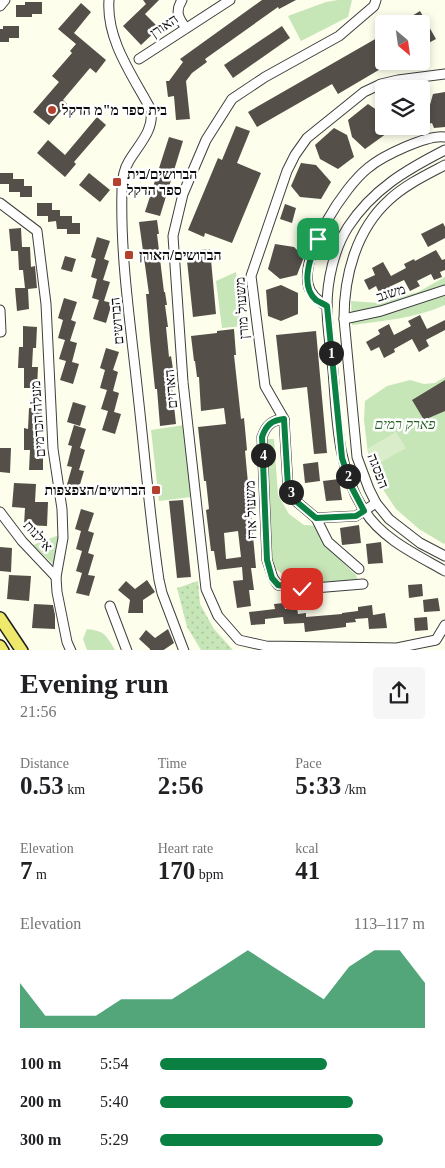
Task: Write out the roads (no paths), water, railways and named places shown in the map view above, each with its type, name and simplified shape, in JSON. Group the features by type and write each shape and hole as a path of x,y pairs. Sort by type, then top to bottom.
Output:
{"main road":[{"path":"0,618 22,650"},
{"path":"0,646 3,650"}],"street":[{"path":"0,6 5,0"},
{"name":"הברושים","path":"109,0 108,10 113,38 151,110 151,125 148,133 129,160 123,177 123,243 153,544 159,580 165,601 184,650"},
{"path":"182,0 178,6 177,13 186,28"},
{"name":"האורן","path":"140,59 230,0"},
{"name":"הארזים","path":"376,0 374,6 340,36 265,77 232,99 206,140 183,194 174,236 183,382 196,506 206,589 218,616 240,640 266,646 397,648 436,640 445,625"},
{"name":"משעול מורן","path":"316,518 297,502 288,487 284,419 265,386 251,276 287,171 294,155 307,138 364,92 381,84 445,74"},
{"path":"327,306 315,299 308,285 308,273 312,252 318,239 349,188 368,168 399,150 432,136 445,137"},
{"name":"הפסגה","path":"445,150 407,170 389,183 364,206 347,228 338,248 330,275 327,306 342,458 352,488 364,511 392,540 445,571"},
{"name":"הפסגה","path":"445,165 390,199 375,214 359,241 348,274 344,302 357,456 376,503 390,519 420,543 445,556"},
{"name":"מעלה הכרמים","path":"0,202 37,232 40,250 47,318 53,449 62,509 63,538 56,577 57,592 67,642 71,650"},
{"name":"משגב","path":"344,319 380,312 445,290"},
{"path":"0,310 1,332"},
{"name":"משעול ארז","path":"284,419 276,420 266,427 262,437 267,560 272,578 278,585 302,589 363,584"},
{"path":"359,569 328,542 316,518 356,516 376,503"},
{"name":"אילנות","path":"0,512 22,541 56,577"},
{"path":"110,606 127,650"}],"place":[{"name":"בית ספר מ\"מ הדקל","path":"52,110"},
{"name":"הברושים/בית ספר הדקל","path":"117,182"},
{"name":"הברושים/האורן","path":"129,255"},
{"name":"הברושים/הצפצפות","path":"156,490"}],"park label":[{"name":"פארק רמים","path":"405,424"}]}
